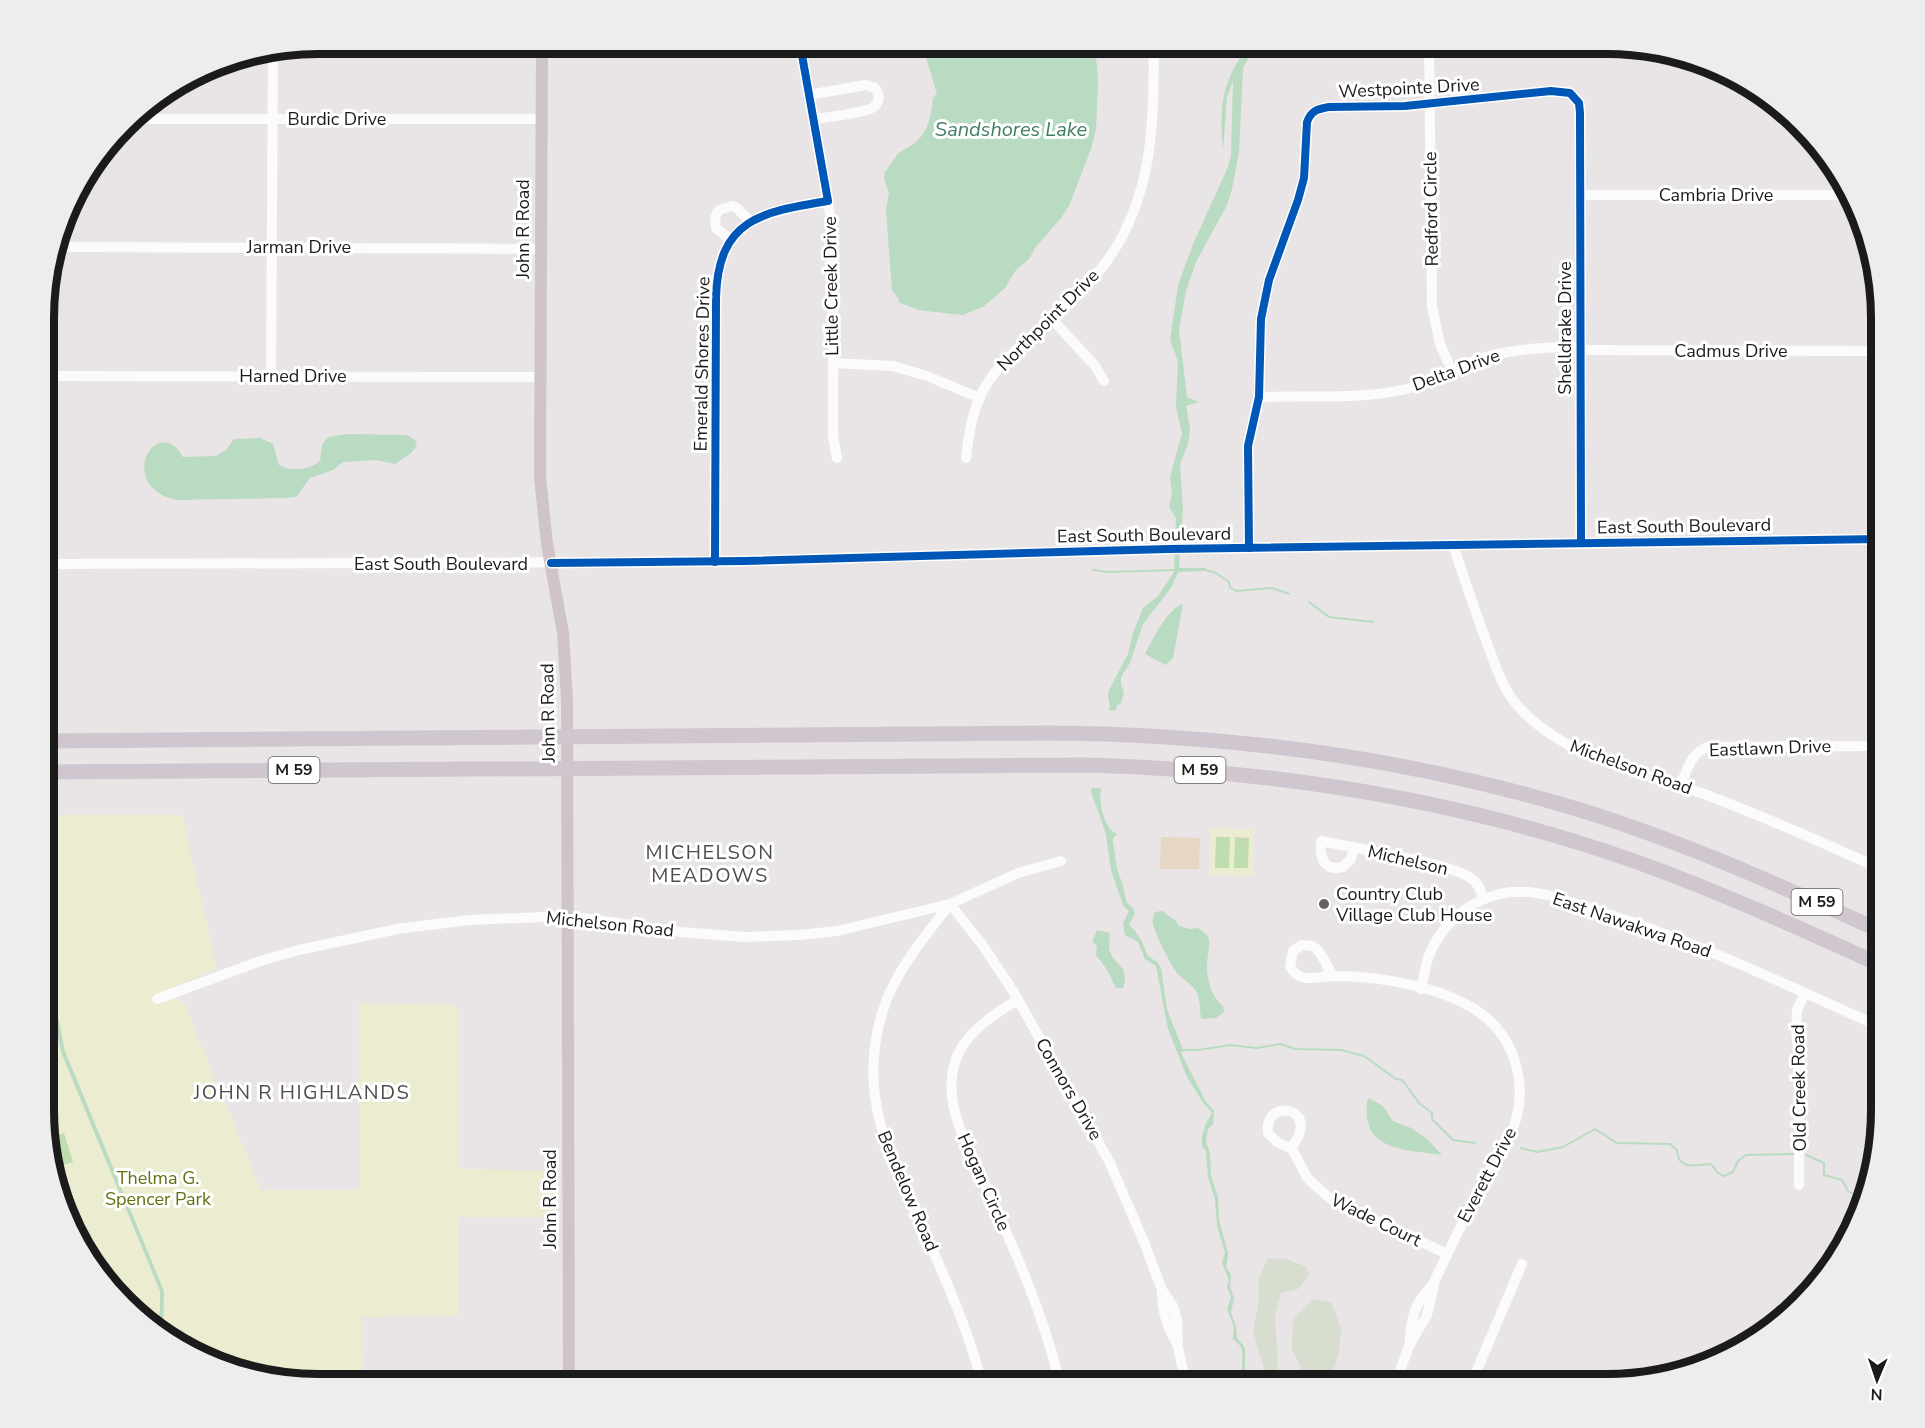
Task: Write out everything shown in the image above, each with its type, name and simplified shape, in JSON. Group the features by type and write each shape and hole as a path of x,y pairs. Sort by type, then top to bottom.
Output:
{"highway":[{"name":"M 59","path":"54,741 1080,733 1211,739 1312,751 1441,774 1560,804 1666,839 1717,859 1871,927"},
{"name":"M 59","path":"54,772 1085,765 1203,770 1339,787 1460,811 1596,848 1733,899 1871,961"}],"main road":[{"name":"John R Road","path":"542,54 540,477 563,633 566,670 569,1374"}],"street":[{"name":"Little Creek Drive","path":"802,54 828,201 833,257 833,436 837,458"},
{"name":"Northpoint Drive","path":"966,458 970,425 980,398 996,370 1088,285 1105,264 1121,238 1136,207 1152,141 1154,54"},
{"name":"Redford Circle","path":"1429,54 1432,306 1440,344 1452,371"},
{"path":"271,376 273,58"},
{"path":"808,95 866,85 875,88 878,93 878,101 871,108 813,119"},
{"name":"Westpointe Drive","path":"1249,548 1248,446 1259,397 1259,334 1263,302 1304,178 1307,122 1310,114 1320,108 1329,107 1375,107 1562,91 1575,97 1579,102 1580,113"},
{"name":"Shelldrake Drive","path":"1580,113 1581,542"},
{"name":"Burdic Drive","path":"146,118 542,119"},
{"name":"Cambria Drive","path":"1580,195 1841,195"},
{"name":"Emerald Shores Drive","path":"715,562 717,276 723,254 731,240 750,222 770,212 828,201"},
{"path":"731,240 716,228 715,217 719,210 733,206 750,222"},
{"name":"Jarman Drive","path":"64,247 541,249"},
{"path":"1052,319 1095,366 1104,381"},
{"name":"Delta Drive","path":"1259,397 1391,392 1424,384 1474,360 1502,352 1580,348"},
{"name":"Cadmus Drive","path":"1580,348 1871,351"},
{"path":"833,363 901,367 980,398"},
{"name":"Harned Drive","path":"54,376 541,377"},
{"name":"East South Boulevard","path":"54,564 715,562 1168,549 1871,539"},
{"name":"Michelson Road","path":"1453,545 1492,657 1516,704 1548,734 1593,756 1750,812 1871,865"},
{"name":"Eastlawn Drive","path":"1680,786 1694,756 1699,750 1707,747 1871,746"},
{"name":"Michelson","path":"1354,848 1463,873 1477,884 1484,899"},
{"name":"Michelson Road","path":"157,999 263,960 397,929 469,920 518,916 567,916 690,933 745,937 837,931 950,904 1018,873 1061,861"},
{"name":"East Nawakwa Road","path":"1421,989 1428,959 1436,942 1456,917 1484,899 1520,892 1557,898 1665,933 1871,1023"},
{"name":"Connors Drive","path":"950,904 981,943 1018,1000 1109,1161 1162,1290 1173,1306 1184,1374"},
{"name":"Bendelow Road","path":"950,904 902,971 888,999 876,1039 873,1080 874,1096 885,1143 950,1289 979,1374"},
{"name":"Everett Drive","path":"1333,976 1370,977 1421,989 1456,999 1478,1011 1501,1033 1508,1044 1519,1078 1519,1104 1513,1127 1434,1282 1419,1302 1409,1346 1399,1374"},
{"name":"Old Creek Road","path":"1799,1185 1799,1116 1802,1092 1796,1031 1797,1010 1805,993"},
{"name":"Hogan Circle","path":"1018,1000 984,1021 968,1038 955,1063 952,1097 959,1126 1033,1294 1057,1374"},
{"name":"Wade Court","path":"1292,1149 1308,1179 1332,1200 1447,1254"},
{"path":"1475,1374 1522,1264"}],"shaded area":[{"path":"1161,837 1200,838 1199,869 1160,869"},
{"path":"1216,837 1230,837 1229,868 1215,868"},
{"path":"1235,837 1249,838 1248,868 1234,868"},
{"path":"64,1133 73,1162 60,1166 56,1136"},
{"path":"1268,1258 1286,1259 1307,1267 1309,1276 1298,1289 1281,1293 1275,1316 1278,1374 1266,1374 1253,1331 1258,1306 1259,1278"},
{"path":"1313,1299 1331,1302 1341,1328 1339,1353 1332,1374 1304,1374 1292,1349 1293,1319"}],"green space":[{"name":"Thelma G. Spencer Park","path":"54,815 182,815 217,969 163,991 184,1003 261,1190 360,1190 359,1003 457,1005 457,1169 556,1171 555,1217 458,1217 458,1316 361,1317 362,1374 318,1374 266,1369 217,1354 171,1330 131,1297 98,1257 81,1227 68,1195 56,1144"},
{"path":"1210,828 1254,830 1253,876 1209,875"}],"water":[{"name":"Sandshores Lake","path":"923,54 1096,54 1098,81 1096,129 1091,149 1069,206 1035,248 1029,259 1016,270 1005,288 984,306 963,315 919,310 898,302 899,299 892,290 886,210 889,193 884,179 885,172 899,153 914,144 926,128 933,98 937,94"},
{"path":"1243,54 1251,54 1243,68 1239,152 1232,189 1227,205 1196,262 1186,291 1179,330 1187,397 1199,402 1186,406 1190,429 1188,444 1180,464 1183,509 1179,566 1180,568 1206,568 1206,571 1178,572 1171,588 1143,624 1130,663 1121,677 1124,693 1121,703 1117,705 1116,710 1109,711 1109,690 1128,654 1143,608 1158,596 1174,572 1176,518 1169,507 1172,493 1170,477 1182,433 1176,407 1178,361 1170,340 1178,285 1194,242 1228,167 1231,155 1233,81 1227,97 1223,150 1222,107 1228,82"},
{"path":"347,434 407,435 415,440 417,446 395,464 376,460 343,462 333,470 310,478 296,497 286,498 176,500 159,493 149,484 145,473 145,461 149,452 156,445 164,442 178,449 183,457 216,456 226,450 234,439 260,438 273,444 279,465 289,469 300,469 320,461 322,445 328,437"},
{"path":"1183,603 1173,658 1166,665 1145,654 1165,619"},
{"path":"1092,788 1101,788 1100,800 1105,821 1117,834 1113,842 1117,869 1127,903 1135,913 1129,925 1140,939 1147,955 1161,968 1167,1009 1183,1050 1181,1053 1206,1102 1214,1111 1213,1124 1208,1129 1206,1141 1210,1153 1211,1176 1218,1197 1219,1219 1228,1254 1226,1267 1231,1275 1230,1287 1234,1298 1231,1313 1236,1326 1237,1338 1245,1348 1245,1374 1241,1374 1242,1350 1233,1339 1234,1327 1227,1309 1231,1297 1227,1287 1229,1280 1222,1263 1225,1252 1217,1226 1215,1199 1208,1177 1206,1151 1202,1146 1202,1136 1212,1113 1187,1077 1168,1029 1156,966 1145,959 1138,942 1125,935 1123,923 1129,911 1123,905 1111,870 1106,834 1091,792"},
{"path":"1162,911 1179,926 1190,929 1198,928 1208,936 1209,982 1224,1012 1216,1018 1201,1019 1198,995 1176,971 1164,952 1153,923 1155,912"},
{"path":"1097,930 1110,933 1111,954 1125,974 1123,988 1116,988 1106,968 1096,955 1097,946 1092,942"},
{"path":"54,998 65,1051 164,1291 163,1324 158,1320 160,1291 61,1052 54,1016"},
{"path":"1369,1098 1383,1106 1393,1121 1411,1128 1427,1139 1442,1155 1396,1148 1376,1137 1370,1128 1367,1116"}],"waterway":[{"path":"1093,570 1109,572 1174,570"},
{"path":"1206,570 1216,573 1229,582 1230,587 1236,591 1272,588 1289,594"},
{"path":"1309,602 1329,617 1373,622"},
{"path":"1183,1050 1230,1045 1257,1048 1281,1044 1295,1049 1341,1050 1364,1056 1396,1079 1402,1080 1420,1104 1432,1113 1432,1119 1453,1140 1475,1143"},
{"path":"1521,1148 1537,1152 1563,1147 1595,1129 1617,1143 1670,1144 1677,1150 1678,1157 1684,1164 1694,1166 1711,1164 1723,1176 1733,1172 1738,1161 1746,1155 1794,1154"},
{"path":"1806,1155 1824,1163 1824,1175 1842,1180 1848,1191 1857,1196"}],"cycle path":[{"path":"715,562 716,298 719,272 725,251 735,235 748,224 764,216 828,201 802,54"},
{"path":"1249,548 1248,446 1259,397 1261,319 1269,280 1304,178 1307,122 1310,115 1329,107 1405,106 1551,91 1570,93 1579,103 1580,113 1581,542"},
{"path":"551,563 744,561 1168,549 1871,539"}],"place":[{"name":"Country Club Village Club House","path":"1324,904"}],"district":[{"name":"MICHELSON MEADOWS","path":"710,864"},
{"name":"JOHN R HIGHLANDS","path":"302,1092"}]}
